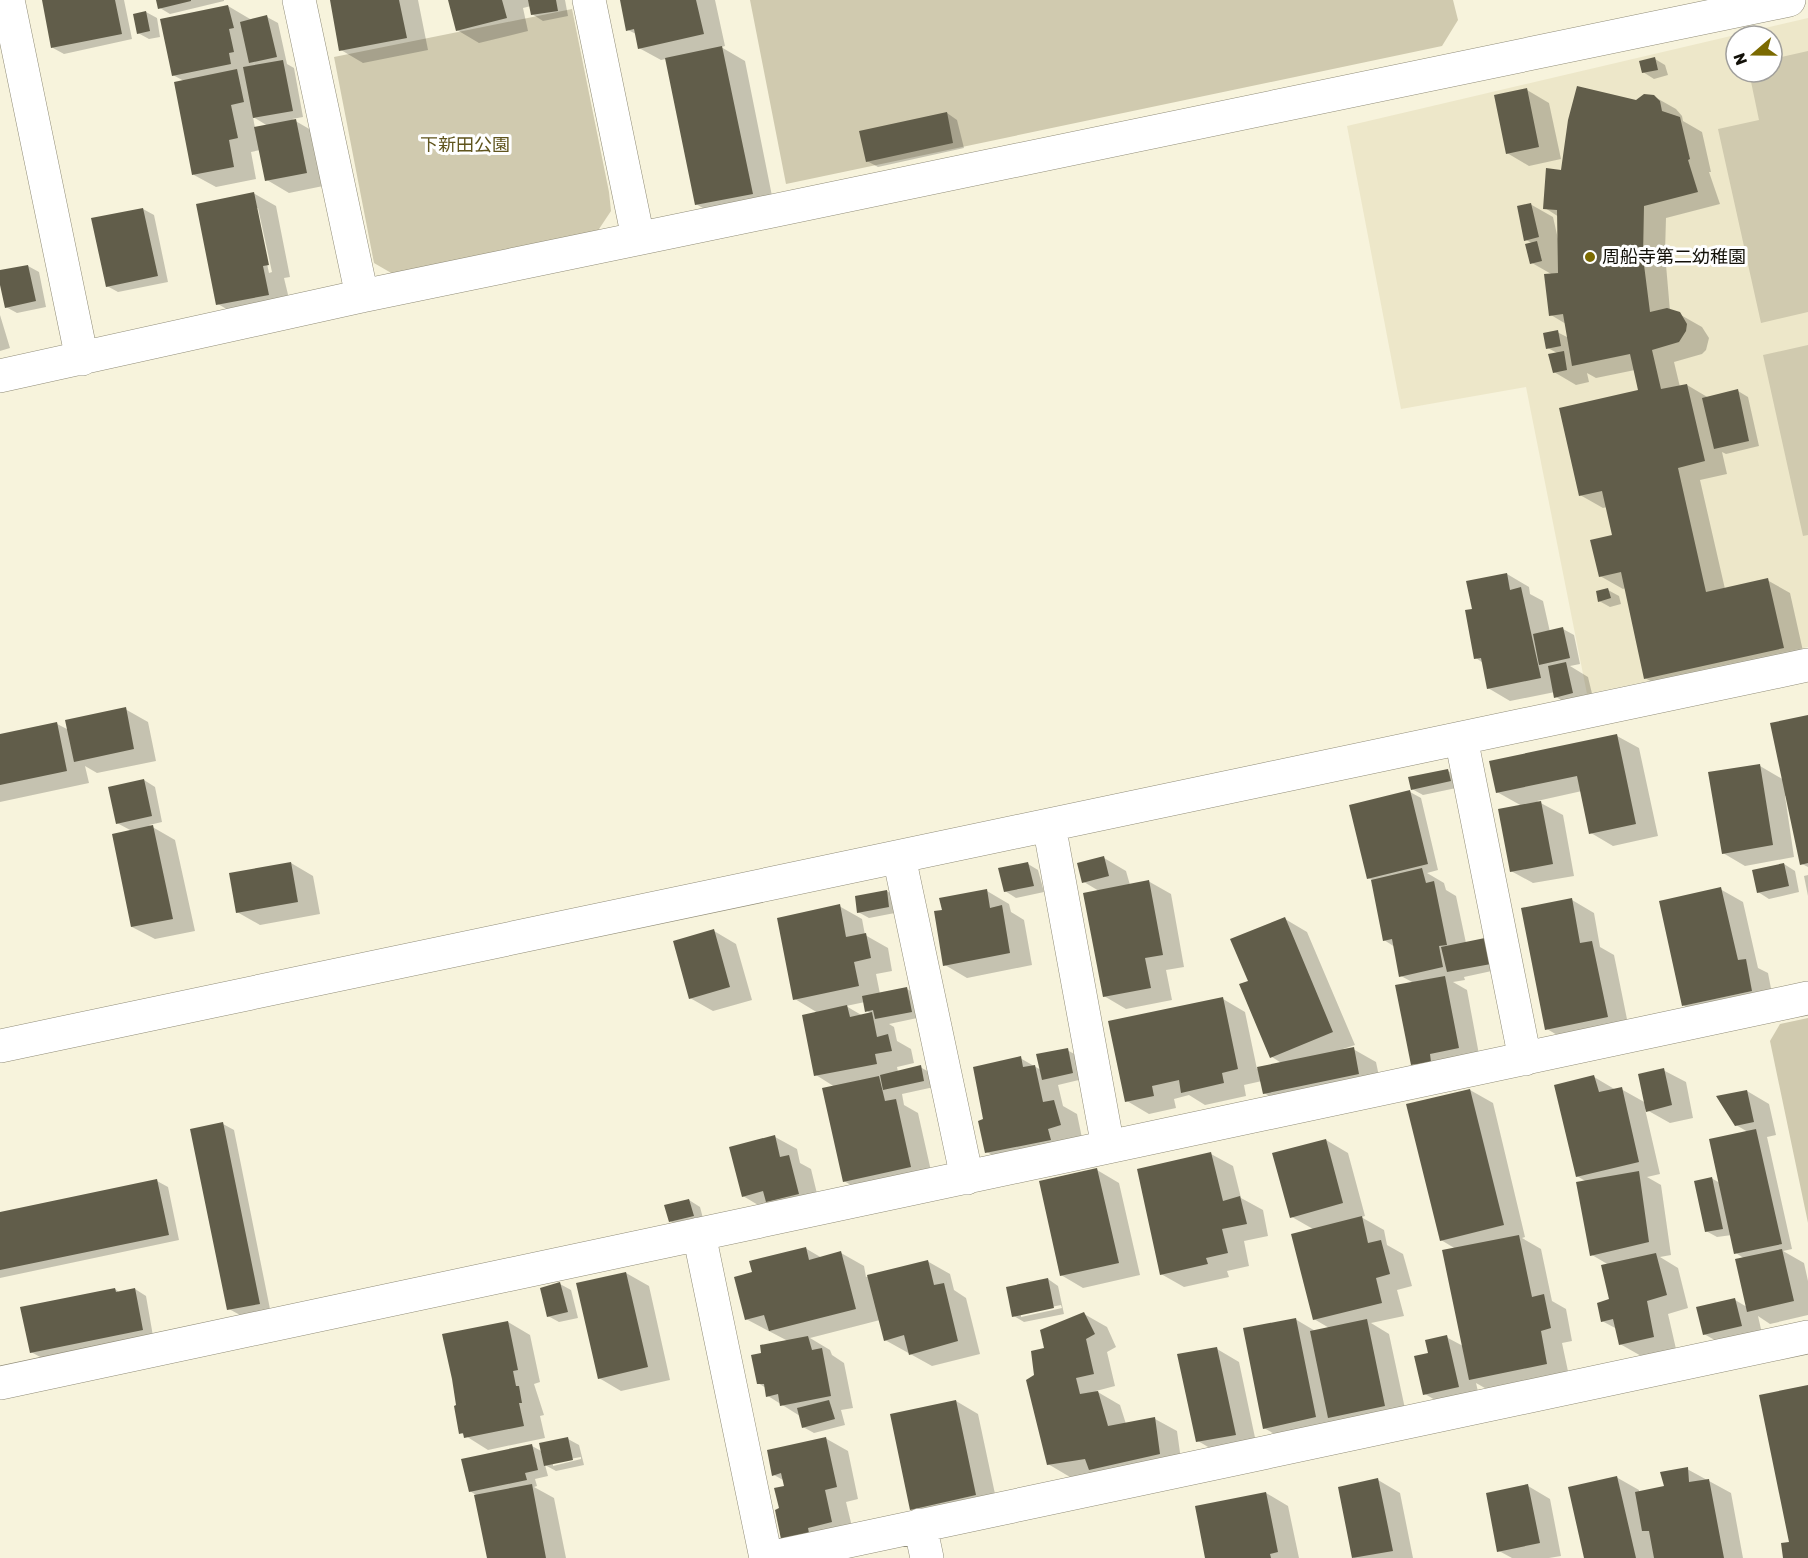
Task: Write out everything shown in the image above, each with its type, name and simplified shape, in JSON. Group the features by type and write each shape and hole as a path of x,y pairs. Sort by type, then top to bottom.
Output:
{"street":[{"path":"8,0 82,359"},
{"path":"299,0 362,296"},
{"path":"589,0 638,238"},
{"path":"0,376 362,296 1789,0"},
{"path":"0,1046 1808,665"},
{"path":"1461,738 1525,1059"},
{"path":"1049,825 1108,1147"},
{"path":"899,857 967,1178"},
{"path":"0,1383 1808,998"},
{"path":"699,1234 768,1558 1808,1336"},
{"path":"920,1525 927,1558"}],"shaded area":[{"name":"周船寺第二幼稚園","path":"1808,18 1808,647 1587,694 1526,387 1401,409 1347,126 1724,38 1724,84 1784,84 1782,24"}],"green space":[{"path":"750,0 1453,0 1458,20 1442,46 786,184"},
{"name":"下新田公園","path":"572,9 609,192 611,211 597,232 393,274 374,263 334,57"},
{"path":"1808,51 1808,312 1761,323 1718,129 1759,120 1752,84 1784,84 1784,56"},
{"path":"1808,345 1808,535 1803,536 1763,355"},
{"path":"1808,1018 1808,1223 1770,1041 1780,1024"}],"building":[{"path":"42,0 115,0 122,34 51,48"},
{"path":"156,0 191,0 191,1 158,9"},
{"path":"330,0 399,0 407,38 339,51"},
{"path":"448,0 502,0 507,18 456,31"},
{"path":"528,0 556,0 558,11 531,15"},
{"path":"620,0 696,0 704,34 638,49 634,29 626,31"},
{"path":"228,5 234,28 229,29 234,52 229,53 231,64 172,76 160,19"},
{"path":"146,11 150,31 137,34 133,14"},
{"path":"267,15 277,57 249,63 240,22"},
{"path":"722,46 753,194 695,205 665,58"},
{"path":"1655,57 1658,70 1642,73 1639,61"},
{"path":"283,60 293,111 253,118 243,67"},
{"path":"237,69 244,102 231,105 238,138 229,140 234,167 192,175 174,82"},
{"path":"1577,86 1636,100 1644,94 1654,95 1660,101 1662,111 1680,117 1690,159 1688,160 1698,192 1644,206 1643,257 1650,312 1667,308 1680,312 1687,324 1686,331 1679,342 1652,350 1661,389 1687,384 1705,461 1678,468 1706,592 1768,578 1784,648 1644,679 1621,572 1599,577 1590,540 1612,535 1602,491 1579,496 1559,408 1638,390 1630,354 1572,366 1563,314 1549,316 1544,274 1558,273 1557,210 1543,209 1546,168 1561,170 1568,120"},
{"path":"1527,88 1539,147 1506,154 1494,95"},
{"path":"947,112 953,143 866,162 859,131"},
{"path":"296,119 307,173 265,181 254,127"},
{"path":"254,192 269,265 263,266 269,295 216,305 196,204"},
{"path":"1531,203 1539,237 1524,241 1517,206"},
{"path":"143,208 158,276 106,287 91,218"},
{"path":"1537,241 1542,261 1530,264 1525,244"},
{"path":"28,265 36,301 5,308 0,285 0,270"},
{"path":"1558,330 1561,346 1546,349 1543,333"},
{"path":"1564,351 1567,370 1553,373 1548,354"},
{"path":"1738,389 1749,441 1714,449 1702,398"},
{"path":"1507,573 1510,590 1521,587 1541,678 1487,689 1481,658 1474,659 1465,610 1472,609 1466,581"},
{"path":"1608,588 1611,598 1598,602 1596,591"},
{"path":"1563,627 1570,658 1539,665 1533,634"},
{"path":"1566,662 1573,693 1554,698 1548,666"},
{"path":"126,707 134,749 74,762 65,720"},
{"path":"1808,715 1808,863 1800,865 1770,723"},
{"path":"57,722 67,771 0,785 0,734"},
{"path":"1617,734 1636,824 1589,834 1577,776 1496,793 1489,761"},
{"path":"1760,764 1773,845 1722,854 1708,772"},
{"path":"1448,769 1451,781 1411,790 1408,777"},
{"path":"144,779 152,816 116,824 108,787"},
{"path":"1410,790 1428,864 1367,879 1349,805"},
{"path":"1541,801 1553,864 1510,872 1498,809"},
{"path":"153,825 173,919 131,927 112,834"},
{"path":"1104,856 1109,876 1082,883 1077,863"},
{"path":"291,862 298,902 236,913 229,873"},
{"path":"1028,862 1034,886 1004,892 998,868"},
{"path":"1784,863 1789,886 1757,893 1752,870"},
{"path":"1422,868 1426,883 1434,881 1447,945 1439,946 1443,967 1399,977 1392,939 1383,941 1371,880"},
{"path":"1149,880 1163,955 1145,958 1151,988 1103,997 1083,893"},
{"path":"1721,887 1738,960 1746,959 1752,991 1682,1006 1659,901"},
{"path":"987,889 990,908 1002,905 1010,953 943,966 934,911 942,910 939,898"},
{"path":"887,890 889,907 857,913 855,896"},
{"path":"1572,898 1580,943 1592,941 1608,1017 1545,1030 1521,908"},
{"path":"840,904 846,937 866,933 871,958 854,962 859,986 793,1000 777,918"},
{"path":"1285,917 1333,1032 1270,1058 1239,984 1248,981 1230,939"},
{"path":"714,929 730,987 689,999 673,941"},
{"path":"1485,938 1491,964 1447,972 1441,947"},
{"path":"1445,976 1459,1048 1430,1054 1431,1062 1411,1065 1395,985"},
{"path":"907,987 912,1012 875,1019 873,1010 865,1012 862,996"},
{"path":"1223,997 1238,1069 1222,1073 1224,1083 1181,1093 1179,1080 1152,1086 1154,1096 1125,1102 1108,1021"},
{"path":"847,1005 850,1017 872,1012 877,1037 888,1034 892,1051 875,1054 877,1064 814,1076 802,1015"},
{"path":"1354,1047 1359,1074 1263,1094 1257,1067"},
{"path":"1068,1048 1073,1073 1042,1080 1036,1054"},
{"path":"1021,1056 1023,1067 1035,1065 1043,1102 1054,1100 1061,1125 1048,1129 1051,1140 985,1153 978,1121 983,1119 973,1067"},
{"path":"921,1065 924,1081 883,1090 880,1075"},
{"path":"1664,1068 1672,1105 1646,1112 1638,1074"},
{"path":"1594,1075 1599,1092 1622,1087 1639,1162 1576,1177 1554,1085"},
{"path":"879,1076 885,1101 896,1099 911,1167 843,1182 822,1088"},
{"path":"1470,1089 1504,1225 1440,1241 1406,1104"},
{"path":"1747,1090 1754,1122 1735,1126 1716,1096"},
{"path":"223,1122 260,1304 227,1310 190,1129"},
{"path":"1756,1129 1782,1244 1734,1254 1709,1139"},
{"path":"775,1135 780,1157 789,1155 799,1194 766,1202 763,1191 742,1197 729,1147"},
{"path":"1326,1139 1343,1203 1290,1218 1272,1153"},
{"path":"1211,1152 1223,1201 1240,1196 1247,1224 1222,1229 1228,1253 1206,1258 1208,1264 1160,1275 1137,1169"},
{"path":"1097,1168 1119,1263 1060,1276 1039,1181"},
{"path":"1639,1171 1649,1242 1590,1256 1576,1182"},
{"path":"1712,1177 1723,1229 1705,1232 1694,1181"},
{"path":"157,1179 169,1235 0,1270 0,1212"},
{"path":"689,1199 694,1216 669,1222 664,1205"},
{"path":"1362,1216 1368,1243 1381,1240 1390,1274 1376,1278 1382,1303 1313,1320 1291,1234"},
{"path":"1519,1235 1532,1297 1544,1294 1551,1328 1541,1331 1547,1364 1469,1380 1442,1250"},
{"path":"806,1247 809,1260 841,1251 856,1309 769,1331 764,1315 745,1320 734,1277 752,1272 749,1261"},
{"path":"1782,1249 1794,1301 1747,1312 1735,1259"},
{"path":"1656,1253 1667,1295 1647,1301 1654,1337 1619,1345 1613,1319 1601,1322 1597,1303 1609,1299 1601,1265"},
{"path":"928,1260 934,1285 944,1283 958,1341 909,1355 904,1335 884,1341 867,1275"},
{"path":"626,1272 648,1367 598,1379 576,1283"},
{"path":"1048,1278 1054,1308 1012,1317 1006,1287"},
{"path":"560,1282 568,1312 547,1317 540,1288"},
{"path":"115,1288 116,1292 135,1288 143,1330 30,1353 20,1307"},
{"path":"1735,1298 1742,1326 1703,1335 1696,1307"},
{"path":"1084,1312 1095,1334 1086,1339 1094,1374 1076,1378 1080,1394 1098,1391 1108,1426 1155,1417 1160,1454 1089,1470 1085,1459 1047,1465 1026,1380 1034,1375 1031,1351 1044,1348 1040,1330"},
{"path":"1296,1318 1316,1417 1263,1429 1243,1328"},
{"path":"1367,1319 1385,1406 1328,1418 1310,1331"},
{"path":"508,1321 518,1370 513,1371 516,1386 519,1386 522,1403 519,1403 524,1426 464,1438 463,1433 459,1434 452,1379 442,1334"},
{"path":"1447,1335 1459,1387 1423,1395 1414,1356 1428,1353 1425,1340"},
{"path":"808,1336 812,1350 822,1348 831,1396 780,1406 778,1394 766,1397 764,1384 757,1384 751,1355 761,1353 760,1345"},
{"path":"1217,1347 1236,1435 1196,1442 1177,1354"},
{"path":"1808,1385 1808,1558 1783,1558 1781,1543 1789,1542 1759,1395"},
{"path":"829,1400 835,1419 802,1428 797,1408"},
{"path":"956,1400 976,1495 910,1510 890,1414"},
{"path":"568,1437 573,1460 544,1466 539,1443"},
{"path":"826,1437 837,1487 825,1490 832,1522 808,1528 809,1533 781,1539 775,1510 779,1508 774,1488 784,1486 781,1473 772,1476 767,1450"},
{"path":"532,1444 538,1470 525,1473 527,1480 469,1492 461,1459"},
{"path":"1688,1467 1689,1482 1709,1479 1724,1558 1654,1558 1649,1531 1642,1531 1635,1492 1664,1486 1660,1472"},
{"path":"1617,1476 1636,1558 1584,1558 1568,1487"},
{"path":"1378,1478 1393,1551 1352,1558 1338,1487"},
{"path":"532,1484 546,1558 487,1558 474,1495"},
{"path":"1528,1484 1540,1543 1497,1552 1486,1493"},
{"path":"1266,1492 1278,1552 1270,1554 1271,1558 1205,1558 1195,1506"}],"place":[{"name":"周船寺第二幼稚園","path":"1590,257"}]}
